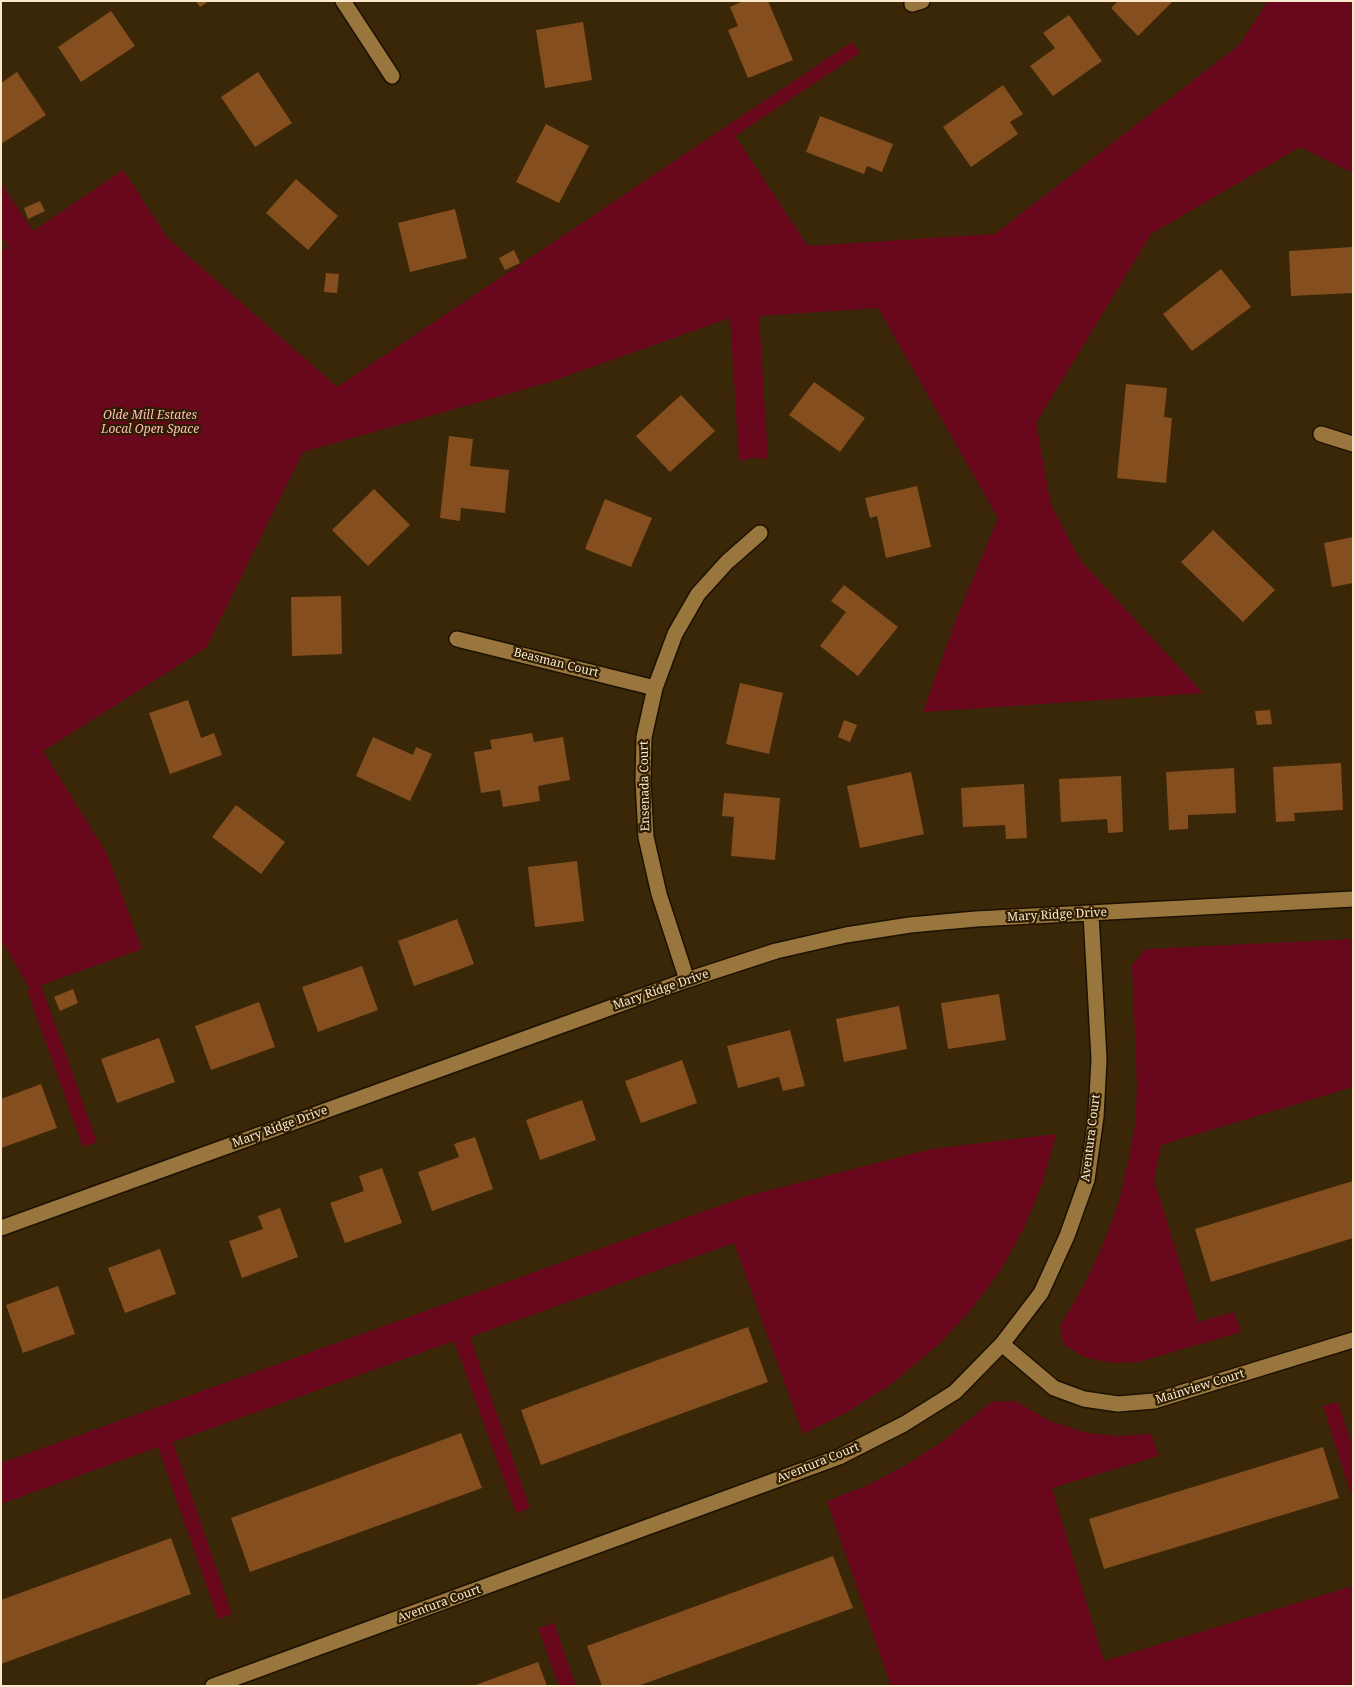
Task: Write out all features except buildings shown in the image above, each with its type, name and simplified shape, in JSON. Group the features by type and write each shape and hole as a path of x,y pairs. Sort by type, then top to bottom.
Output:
{"street":[{"path":"343,1 392,76"},
{"path":"1321,434 1353,444"},
{"name":"Ensenada Court","path":"687,980 659,894 646,836 643,781 644,737 655,688 675,634 698,594 727,562 760,532"},
{"name":"Beasman Court","path":"457,638 655,688"},
{"name":"Mary Ridge Drive","path":"1,1228 687,980 776,951 855,934 910,925 976,919 1353,899"},
{"name":"Aventura Court","path":"213,1686 839,1457 904,1424 955,1392 1002,1344 1041,1293 1067,1236 1087,1180 1096,1117 1099,1059 1091,914"},
{"name":"Mainview Court","path":"1002,1344 1054,1388 1084,1399 1118,1404 1154,1401 1353,1340"}],"green space":[{"name":"Olde Mill Estates Local Open Space","path":"1268,1 1353,1 1353,173 1300,147 1151,234 1036,423 1051,505 1080,560 1203,693 923,712 957,617 998,518 878,308 759,316 768,459 752,458 739,461 730,318 550,382 303,452 206,648 43,751 107,854 142,949 41,985 97,1142 83,1147 27,990 30,989 1,940 1,251 8,247 1,236 1,183 33,231 123,170 168,238 337,387 852,42 860,53 735,136 808,246 995,234 1239,45"},
{"path":"1353,939 1353,1087 1161,1145 1154,1180 1198,1322 1234,1312 1241,1332 1138,1362 1111,1363 1084,1357 1063,1344 1060,1326 1083,1287 1102,1247 1118,1205 1128,1163 1135,1124 1137,1087 1132,965 1146,949"},
{"path":"1056,1134 1043,1182 1024,1228 1000,1271 971,1310 939,1344 890,1385 847,1412 803,1434 734,1243 470,1337 530,1508 516,1513 454,1341 173,1442 232,1614 218,1619 158,1447 1,1504 1,1463 747,1196 932,1149"},
{"path":"1015,1401 1050,1421 1087,1433 1119,1436 1151,1434 1159,1456 1052,1488 1104,1661 1353,1586 1353,1686 891,1686 827,1501 866,1486 906,1465 943,1441 991,1402"},
{"path":"1338,1402 1353,1449 1353,1501 1323,1406"},
{"path":"554,1623 576,1686 559,1686 538,1628"}]}
